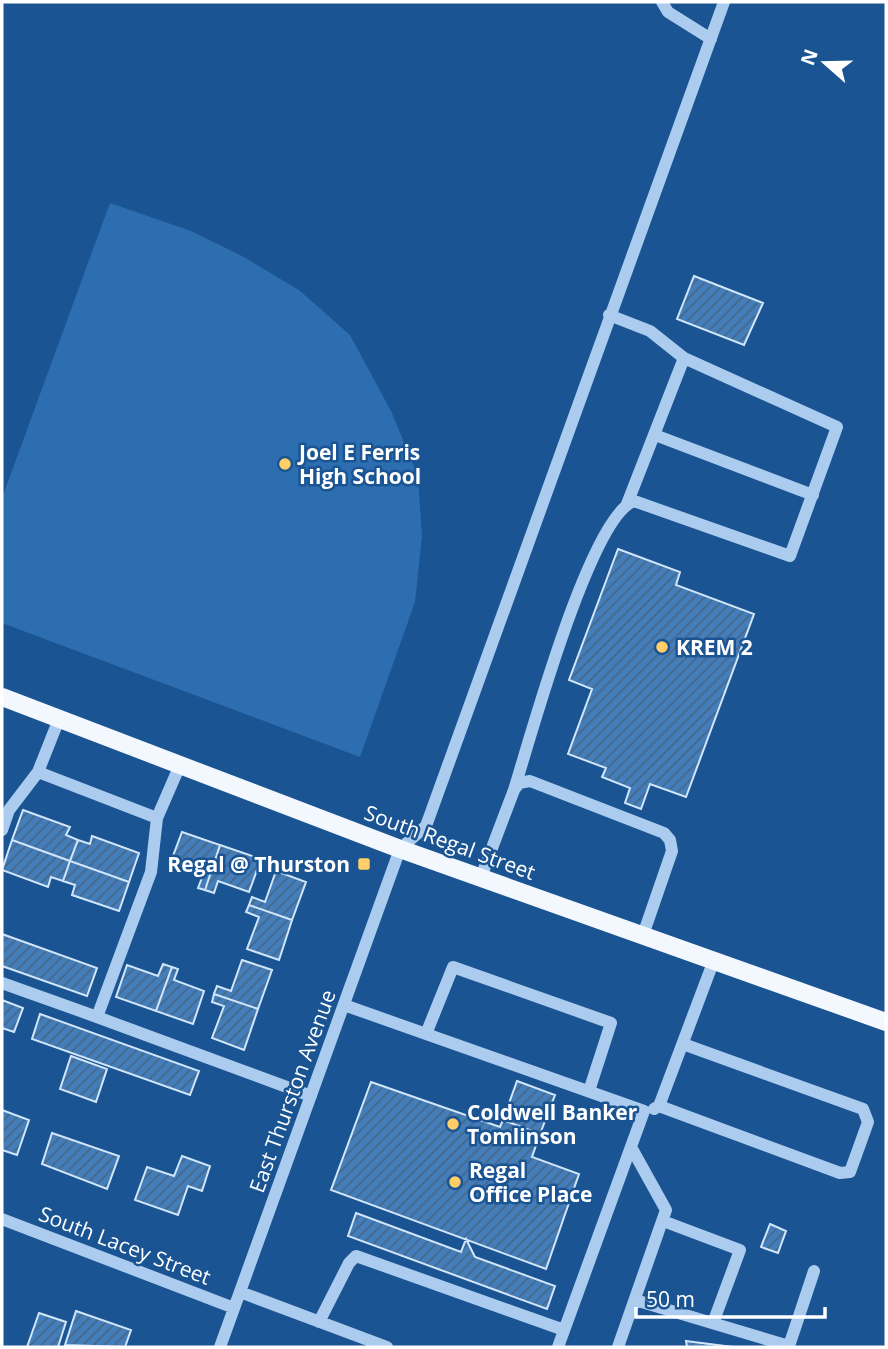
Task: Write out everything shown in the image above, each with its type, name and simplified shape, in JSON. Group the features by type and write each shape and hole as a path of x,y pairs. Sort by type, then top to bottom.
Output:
{"main road":[{"name":"South Regal Street","path":"2,697 400,849 886,1021"}],"street":[{"path":"662,2 668,12 710,39"},
{"path":"400,849 426,827 724,2"},
{"path":"609,315 650,331 684,358 837,427 790,556 634,501 627,504"},
{"path":"481,877 514,790 585,573 607,531 627,504 684,358"},
{"path":"655,435 813,495"},
{"path":"2,830 9,810 38,772 59,719"},
{"path":"97,1017 151,872 157,818 180,765"},
{"path":"38,772 157,818"},
{"path":"514,790 519,783 530,781 664,833 670,841 672,851 643,935"},
{"name":"East Thurston Avenue","path":"220,1347 400,849"},
{"path":"659,1106 714,961"},
{"path":"426,1034 453,967 559,1004 611,1023 589,1091"},
{"path":"2,983 311,1096"},
{"path":"344,1005 644,1111 659,1106 840,1173 850,1171 868,1122 863,1110 683,1044"},
{"path":"558,1347 644,1111"},
{"path":"618,1347 666,1210 631,1147"},
{"name":"South Lacey Street","path":"2,1219 234,1308"},
{"path":"663,1221 740,1250 713,1324"},
{"path":"319,1322 349,1262 356,1256 565,1330"},
{"path":"635,1300 789,1346 814,1271"},
{"path":"240,1292 387,1347"}],"shaded area":[{"path":"110,203 191,231 242,256 299,290 350,335 391,411 418,476 422,536 415,602 360,757 2,623 2,498"}],"building":[{"path":"694,276 763,303 744,345 677,319"},
{"name":"KREM 2","path":"618,549 680,572 676,585 754,614 686,797 650,784 641,809 625,803 630,788 602,777 606,768 568,754 592,689 569,680"},
{"path":"23,810 70,827 66,835 78,840 70,861 12,840"},
{"path":"182,832 220,845 205,890 198,888 203,875 170,864"},
{"path":"92,836 139,853 129,882 70,861 78,840 90,844"},
{"path":"12,840 70,861 63,881 51,877 48,887 2,870"},
{"path":"220,845 261,859 249,892 218,881 214,893 205,890"},
{"path":"70,861 129,882 119,911 72,895 75,885 63,881"},
{"path":"276,871 306,882 292,920 249,905 252,897 265,902"},
{"path":"249,905 292,920 279,960 247,949 259,917 246,912"},
{"path":"2,934 97,968 87,996 2,966"},
{"path":"242,960 272,970 258,1009 214,994 217,986 231,991"},
{"path":"163,964 172,967 156,1011 116,997 127,965 158,976"},
{"path":"172,967 178,969 174,980 204,991 193,1024 156,1011"},
{"path":"214,994 258,1009 244,1050 212,1038 224,1006 212,1002"},
{"path":"2,1000 23,1008 14,1032 2,1028"},
{"path":"40,1014 199,1071 190,1095 32,1039"},
{"path":"71,1056 107,1069 96,1102 60,1089"},
{"path":"517,1081 555,1095 540,1134 503,1120"},
{"name":"Regal Office Place","path":"371,1082 500,1127 503,1120 540,1134 532,1157 579,1174 546,1269 331,1190"},
{"path":"2,1110 29,1120 17,1155 2,1150"},
{"path":"52,1133 119,1156 107,1189 42,1164"},
{"path":"182,1156 210,1166 202,1191 188,1186 178,1215 135,1200 147,1167 174,1176"},
{"path":"356,1213 461,1252 466,1239 475,1257 555,1286 547,1309 348,1236"},
{"path":"770,1224 786,1231 778,1253 761,1247"},
{"path":"76,1311 131,1330 125,1347 65,1345"},
{"path":"39,1313 66,1322 58,1347 27,1347"},
{"path":"686,1341 733,1347 687,1347"}],"place":[{"name":"Joel E Ferris High School","path":"285,464"},
{"name":"KREM 2","path":"662,647"},
{"name":"Regal @ Thurston","path":"364,864"},
{"name":"Coldwell Banker Tomlinson","path":"453,1124"},
{"name":"Regal Office Place","path":"455,1182"}]}
